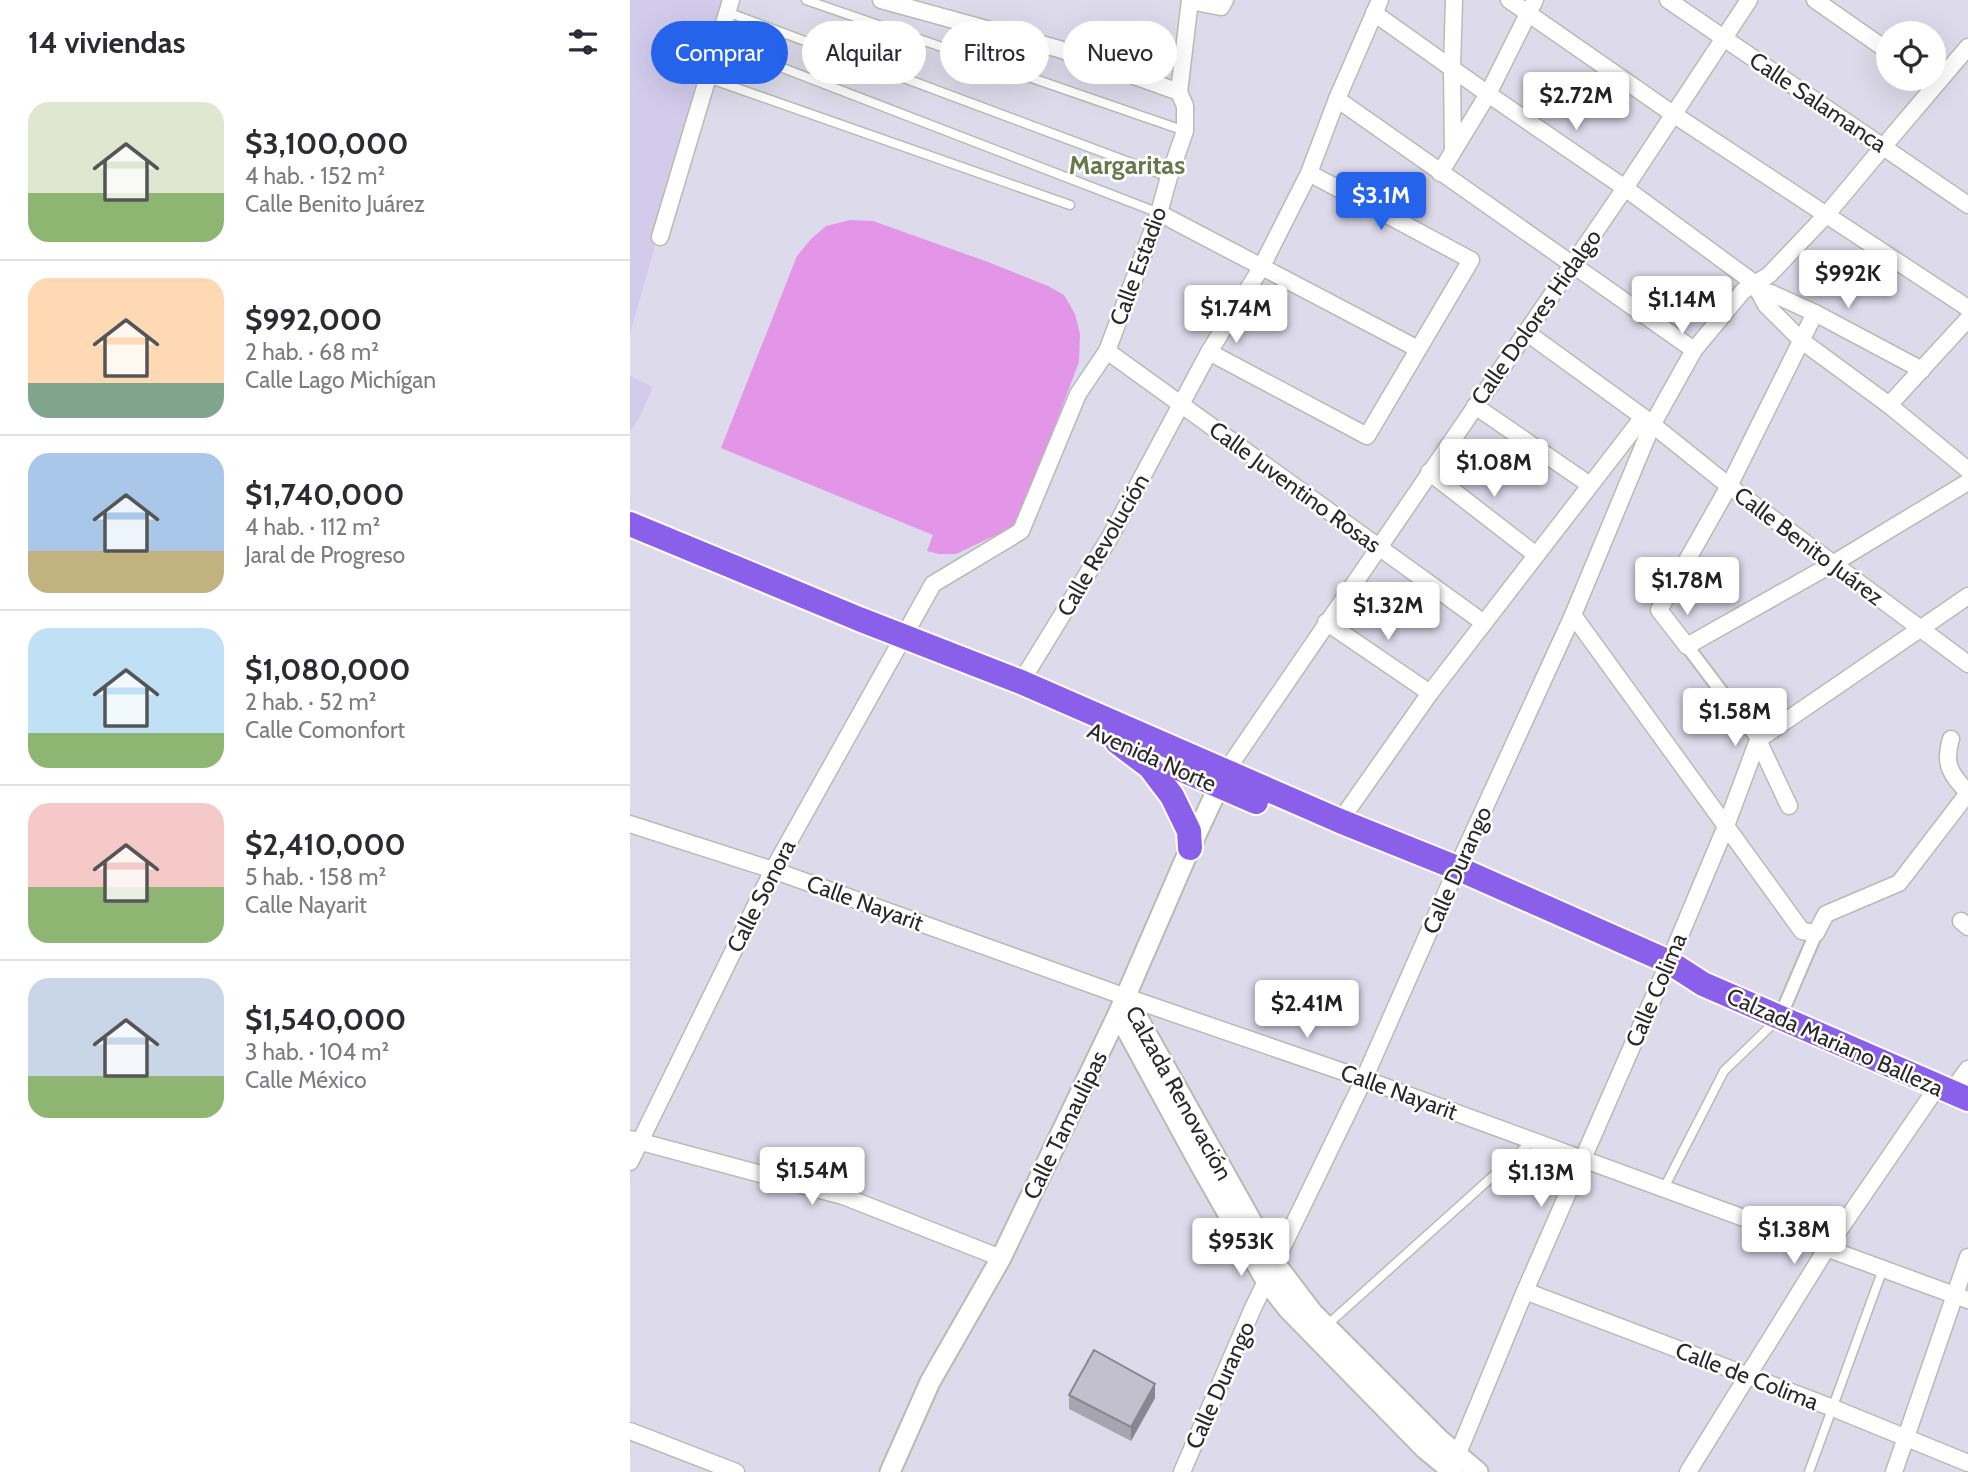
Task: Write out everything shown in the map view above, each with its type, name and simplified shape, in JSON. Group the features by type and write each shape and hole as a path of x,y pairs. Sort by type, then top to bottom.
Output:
{"main road":[{"name":"Avenida Norte","path":"630,524 901,640 1021,682 1121,727 1222,779 1454,875"},
{"name":"Avenida Norte","path":"901,640 934,661 1117,742 1340,821 1454,875"},
{"path":"934,661 1007,683 1021,682"},
{"path":"1117,742 1150,767 1172,796 1189,831 1189,848"},
{"name":"Calzada Mariano Balleza","path":"1454,875 1952,1092"}],"street":[{"path":"881,0 1059,50 1179,92"},
{"path":"1190,1 1221,7 1225,0"},
{"path":"1453,150 1454,0"},
{"path":"1509,0 1532,7 1673,114 1968,308"},
{"name":"Calle Salamanca","path":"1668,0 1968,205"},
{"name":"Calle Dolores Hidalgo","path":"1222,779 1326,622 1625,188 1749,0"},
{"path":"1815,0 1876,43"},
{"name":"Calle Estadio","path":"901,640 933,584 1021,531 1078,394 1107,351 1159,213 1185,131 1185,106 1179,92 1190,1"},
{"path":"1377,7 1452,68 1625,188 1756,286 1815,313 1922,370"},
{"name":"Calle Revolución","path":"1021,682 1110,537 1209,352 1261,268 1309,173 1337,99 1377,7"},
{"path":"1440,173 1488,94 1532,7"},
{"name":"Calle Durango","path":"1946,69 1968,47"},
{"path":"660,237 706,84"},
{"name":"Calle Durango","path":"1182,1472 1266,1281 1364,1079 1573,615 1647,421 1694,351 1743,291 1756,286 1769,275 1828,214 1926,91"},
{"path":"1337,99 1694,351"},
{"path":"1209,352 1367,436 1471,260 1309,173"},
{"path":"1159,213 1419,349"},
{"path":"1756,286 1766,304 1802,341 1889,405 1968,470"},
{"path":"1789,806 1758,740 1659,610 1729,486 1815,313"},
{"path":"1889,405 1968,319"},
{"name":"Calle Benito Juárez","path":"1526,332 1968,664"},
{"name":"Calle Juventino Rosas","path":"1107,351 1484,623"},
{"path":"1475,406 1590,485"},
{"path":"1340,821 1430,693 1590,485 1647,421"},
{"path":"1429,472 1536,555"},
{"path":"1686,646 1833,563 1968,482"},
{"path":"1758,740 1968,596"},
{"path":"1573,615 1802,931 1816,933"},
{"path":"1326,622 1430,693"},
{"name":"Calle Sonora","path":"630,1162 635,1140 773,870 901,640"},
{"path":"1780,1017 1826,914 1899,883 1968,793 1950,773 1947,751 1951,738"},
{"name":"Calle Colima","path":"1453,1467 1525,1291 1726,826 1758,740"},
{"name":"Calle Tamaulipas","path":"891,1472 930,1382 1001,1258 1122,1006 1189,848 1222,779"},
{"name":"Calle Nayarit","path":"630,824 773,870 1122,1006 1364,1079 1962,1297"},
{"name":"Calzada Renovación","path":"1122,1006 1275,1263 1313,1313 1439,1439 1453,1467"},
{"name":"Calzada Renovación","path":"1122,1006 1199,1163 1266,1281 1288,1309 1425,1449 1453,1467 1478,1472"},
{"path":"1688,1472 1827,1248 1968,1069"},
{"path":"635,1140 843,1196 1001,1258"},
{"path":"1894,1472 1962,1297 1968,1257"},
{"name":"Calle de Colima","path":"1525,1291 1968,1462"},
{"path":"630,1431 736,1472"}],"lane":[{"path":"806,0 1185,131"},
{"path":"729,6 1169,177"},
{"path":"788,70 1159,213"},
{"path":"725,84 1070,205"},
{"path":"1664,1188 1724,1071 1780,1017"},
{"path":"1326,1325 1532,1141"},
{"path":"1810,1472 1883,1269"}],"shaded area":[{"path":"630,0 729,0 722,21 651,21 651,84 701,84 630,334"},
{"path":"850,220 873,221 1048,286 1064,295 1075,314 1080,334 1079,362 1052,433 1056,434 1015,526 956,554 927,551 933,535 721,448 797,256 826,226"},
{"path":"630,376 653,387 630,432"}],"building":[{"path":"1094,1350 1155,1384 1131,1427 1069,1395"}],"district":[{"name":"Margaritas","path":"1127,165"}]}
